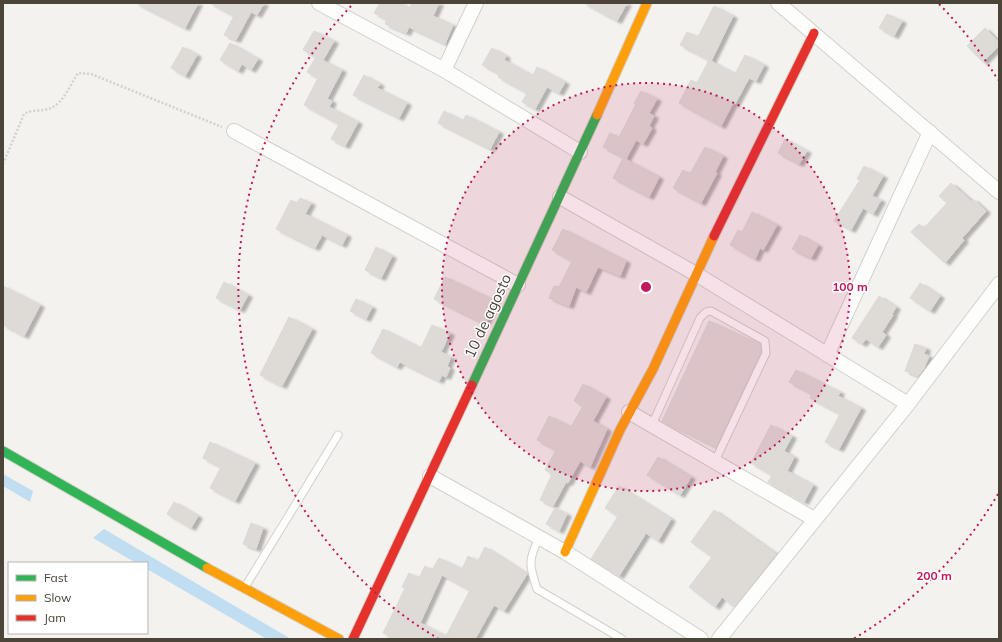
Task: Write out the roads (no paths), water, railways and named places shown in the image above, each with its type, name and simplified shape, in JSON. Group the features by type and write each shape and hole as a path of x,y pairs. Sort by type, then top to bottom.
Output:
{"main road":[{"name":"10 de agosto","path":"353,639 560,197 647,3"},
{"path":"565,552 629,412 653,369 696,274 814,33"},
{"path":"3,451 244,589 339,639"}],"street":[{"path":"319,3 444,70 580,152"},
{"path":"444,70 476,3"},
{"path":"778,3 999,192"},
{"path":"234,130 518,285"},
{"path":"827,355 930,132"},
{"path":"560,197 696,274 908,404"},
{"path":"719,639 908,404 999,284"},
{"path":"629,412 814,519"},
{"path":"430,476 565,552 701,639"}],"lane":[{"path":"652,425 700,318 706,312 711,311 765,341 766,353 715,461"},
{"path":"244,589 338,435"},
{"path":"539,538 530,556 532,574 537,589 622,639"}],"water":[{"path":"3,474 33,491 30,502 3,486"},
{"path":"104,529 291,639 267,639 148,570 148,562 134,562 93,538"}]}
